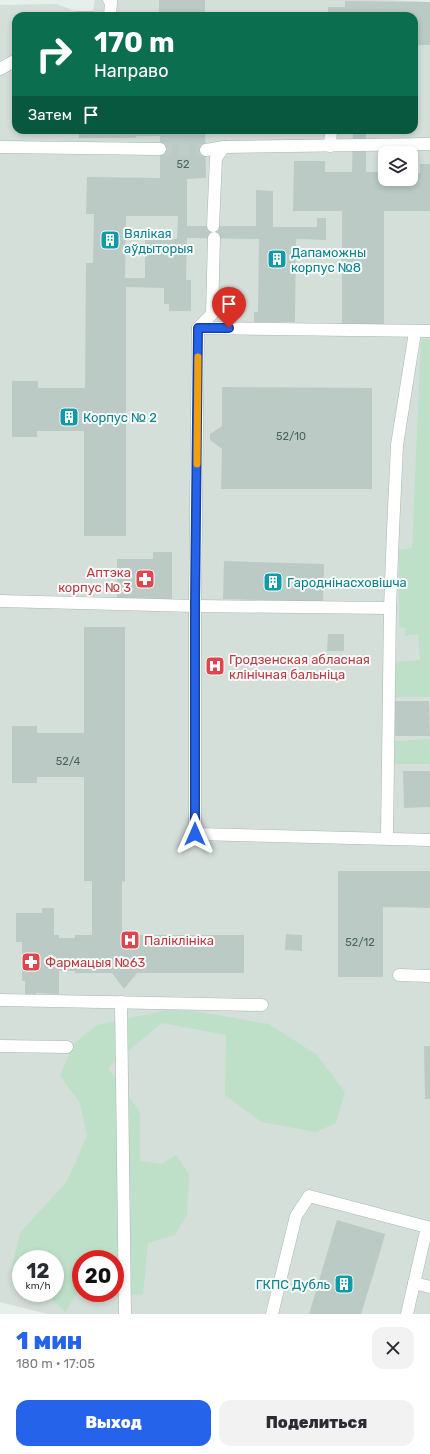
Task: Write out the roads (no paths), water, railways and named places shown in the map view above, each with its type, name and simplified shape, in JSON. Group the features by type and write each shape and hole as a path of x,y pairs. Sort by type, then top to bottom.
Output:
{"lane":[{"path":"109,0 111,2 110,12"},
{"path":"0,69 12,62"},
{"path":"330,146 331,134"},
{"path":"206,150 224,147 430,144"},
{"path":"0,147 160,149"},
{"path":"224,147 216,158 212,314 198,328 195,606 195,834 430,840"},
{"path":"198,328 430,331"},
{"path":"387,838 390,608 397,445 415,332"},
{"path":"0,601 195,606 390,608"},
{"path":"399,975 430,976"},
{"path":"0,1000 262,1005"},
{"path":"121,1002 125,1314"},
{"path":"0,1046 67,1047"},
{"path":"272,1314 296,1216 309,1196 427,1227 407,1314"},
{"path":"414,1283 430,1287"}],"tunnel":[{"path":"160,149 206,150"}],"place":[{"name":"Вялікая аўдыторыя","path":"110,240"},
{"name":"Дапаможны корпус №8","path":"277,259"},
{"name":"Корпус № 2","path":"69,417"},
{"name":"Аптэка корпус № 3","path":"145,579"},
{"name":"Гароднінасховішча","path":"273,582"},
{"name":"Гродзенская абласная клінічная бальніца","path":"215,666"},
{"name":"Паліклініка","path":"130,940"},
{"name":"Фармацыя №63","path":"31,962"},
{"name":"ГКПС Дубль","path":"344,1284"}]}
